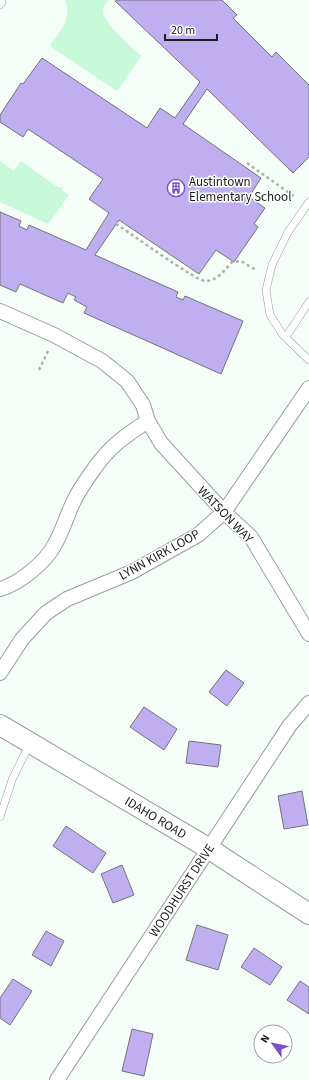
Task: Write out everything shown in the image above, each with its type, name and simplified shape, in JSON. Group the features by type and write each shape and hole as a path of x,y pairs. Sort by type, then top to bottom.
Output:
{"street":[{"name":"WATSON WAY","path":"0,311 54,335 102,361 127,381 143,405 148,421 161,443 224,512 251,537 309,634"},
{"name":"LYNN KIRK LOOP","path":"0,673 22,639 46,613 67,599 132,572 198,535 224,512 309,388"},
{"path":"0,589 10,586 37,567 55,545 72,503 93,469 110,448 125,435 148,421"},
{"name":"WOODHURST DRIVE","path":"57,1080 290,725 309,703"},
{"name":"IDAHO ROAD","path":"0,725 208,848 309,914"}],"lane":[{"path":"0,0 2,2 0,5"},
{"path":"309,202 288,232 272,265 266,290 270,315 286,337 309,360"},
{"path":"286,337 309,302"},
{"path":"0,817 12,780 30,742"}],"path":[{"path":"247,163 295,197"},
{"path":"116,224 203,281 213,279 220,275 232,262 241,261 256,270"},
{"path":"39,370 51,344"}],"green space":[{"path":"65,0 109,0 103,11 104,16 125,41 141,56 117,91 50,46 66,19 67,7"},
{"path":"0,161 14,171 21,161 59,188 62,187 63,191 69,195 48,224 0,202"}],"building":[{"name":"Austintown Elementary School","path":"222,0 237,15 233,18 272,57 276,52 309,85 309,157 293,173 207,89 183,124 261,178 249,197 265,208 254,224 258,227 234,262 216,250 199,274 119,220 95,255 178,292 176,297 183,300 185,296 243,321 221,374 84,313 87,307 74,300 76,297 68,293 63,303 20,284 16,292 0,285 0,212 21,221 19,226 27,230 29,225 86,250 109,213 89,199 103,179 28,129 23,137 0,122 0,115 21,83 23,84 42,58 147,128 160,108 175,118 200,82 115,1"},
{"path":"226,670 244,683 227,706 209,692"},
{"path":"144,707 177,729 164,750 130,727"},
{"path":"189,741 221,745 218,767 186,763"},
{"path":"302,791 308,825 284,829 278,796"},
{"path":"66,826 106,853 93,873 53,846"},
{"path":"122,865 134,895 113,903 101,874"},
{"path":"197,925 228,935 218,970 186,960"},
{"path":"46,931 64,941 51,966 32,955"},
{"path":"254,948 282,967 270,985 241,967"},
{"path":"13,979 32,991 10,1025 0,1018 0,998"},
{"path":"300,981 309,987 309,1014 287,1000"},
{"path":"132,1029 153,1034 144,1076 122,1071"}],"place":[{"name":"Austintown Elementary School","path":"176,188"}]}
